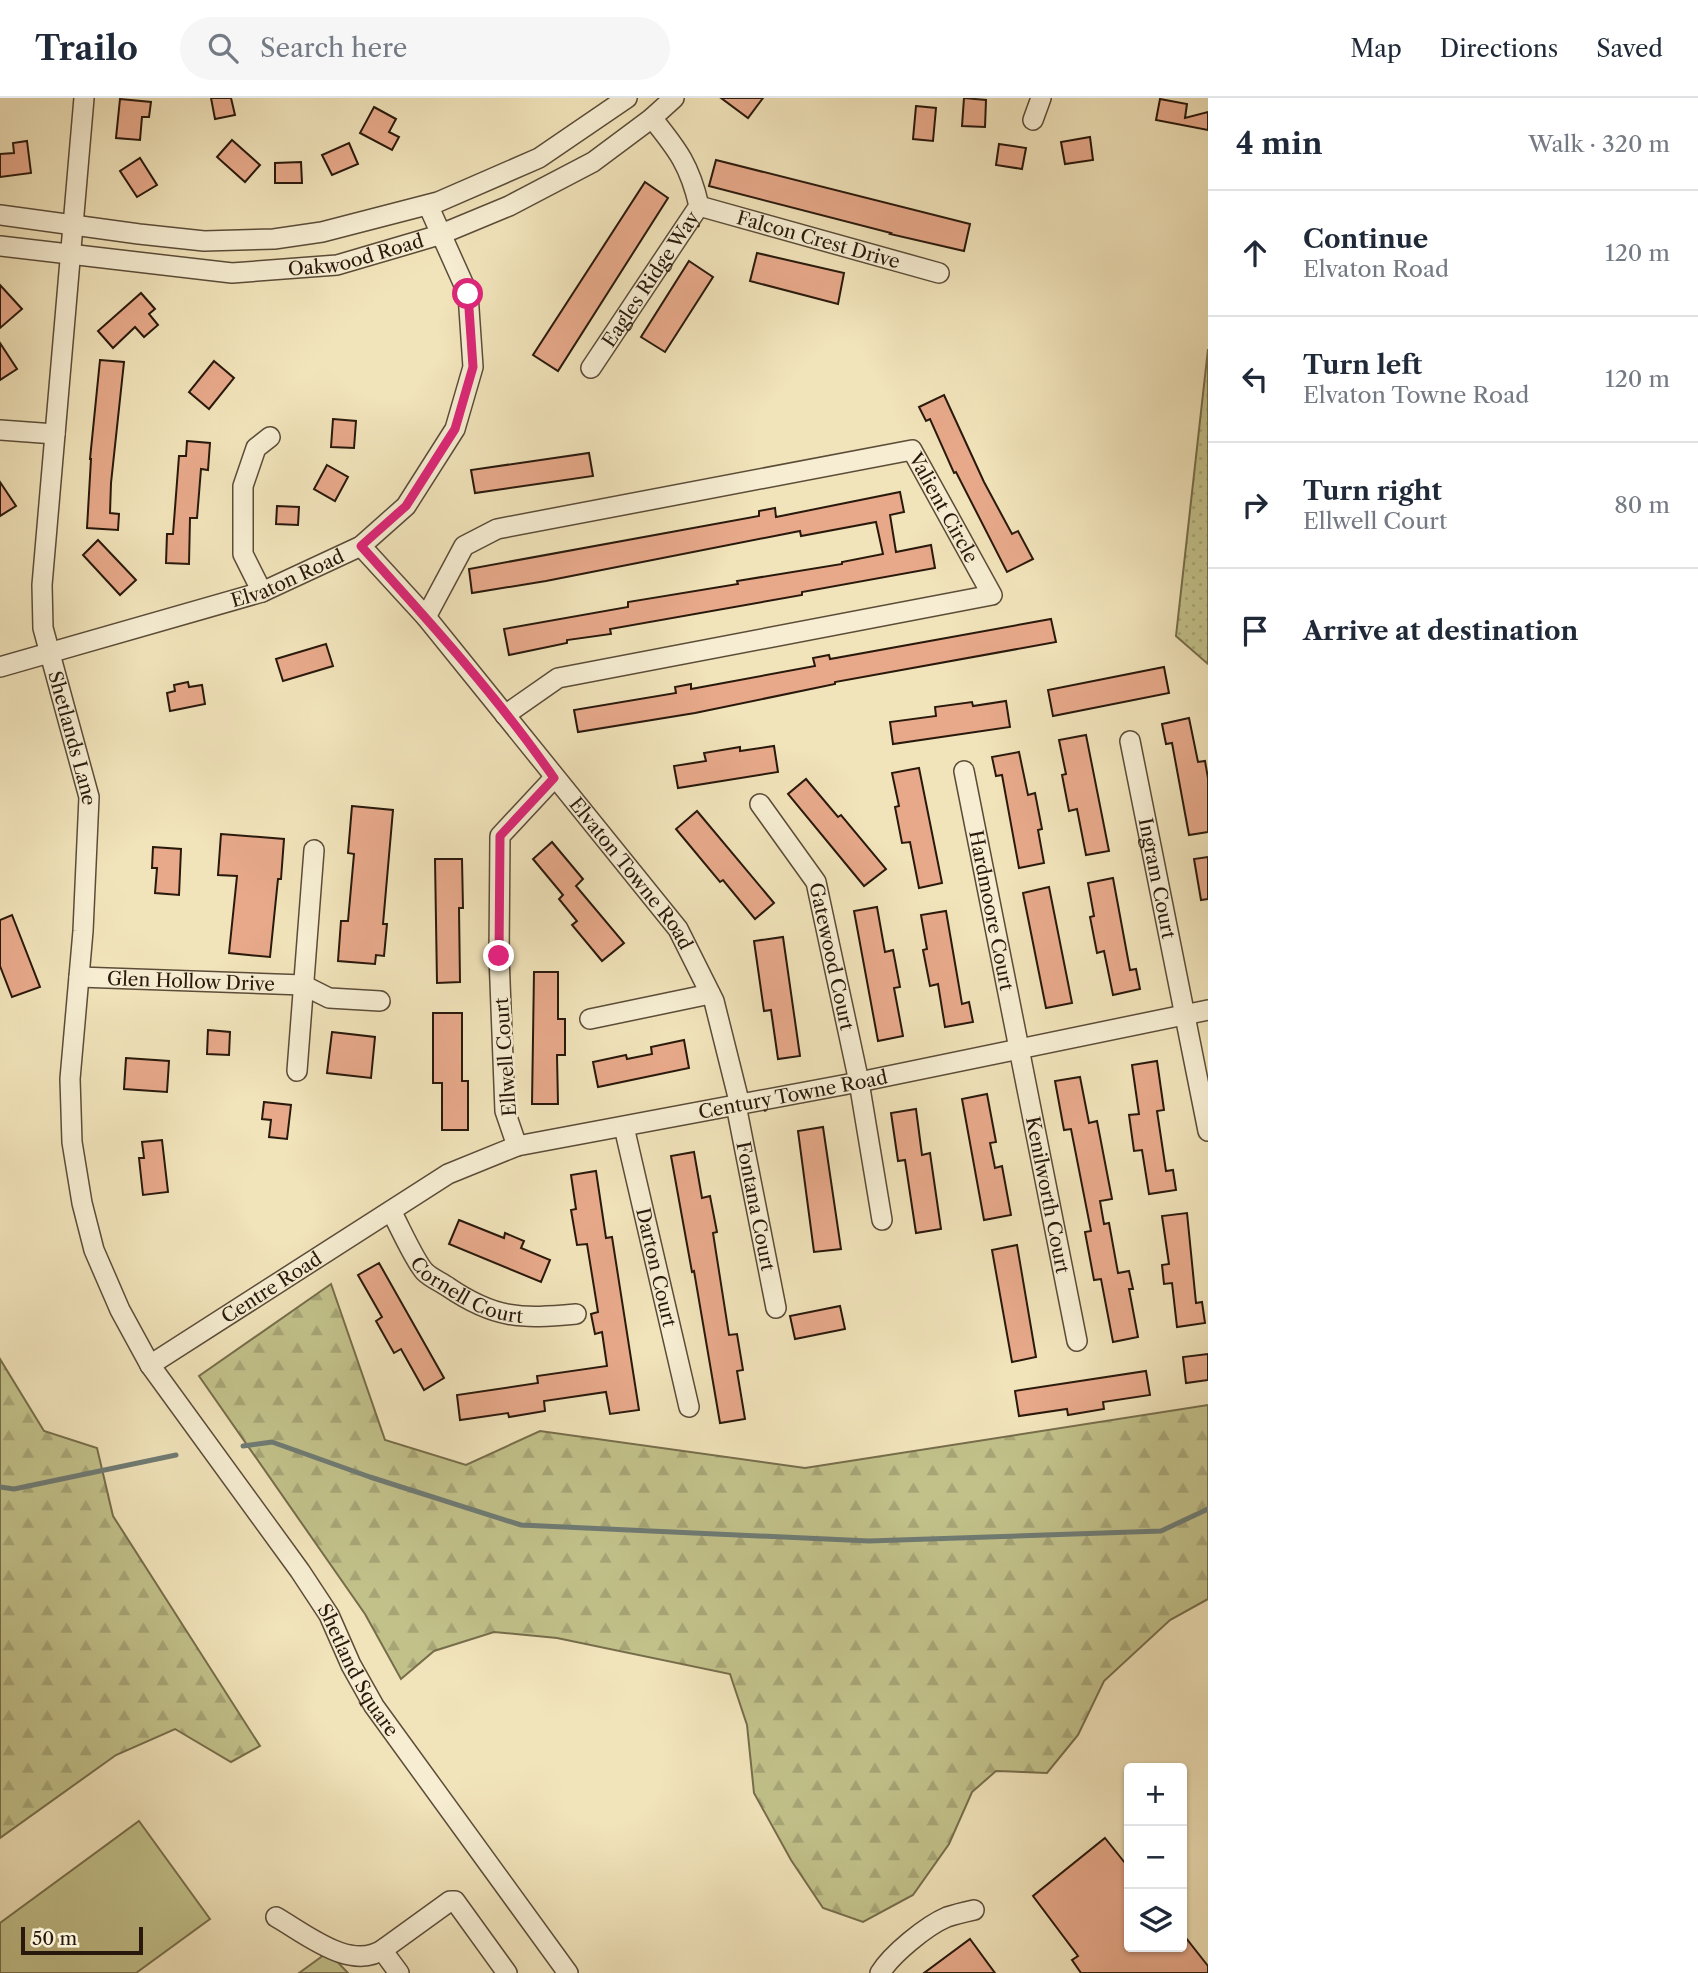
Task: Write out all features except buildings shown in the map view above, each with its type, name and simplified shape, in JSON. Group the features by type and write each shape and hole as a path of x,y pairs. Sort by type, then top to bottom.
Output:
{"street":[{"name":"Shetlands Lane","path":"84,98 42,585 43,628 89,797 79,977 70,1079 72,1142 82,1203 94,1250 120,1310 150,1365"},
{"name":"Oakwood Road","path":"0,215 204,241 274,239 322,232 428,205 539,158 627,98"},
{"name":"Oakwood Road","path":"0,246 232,273 337,265 439,234 509,206 593,162 653,118 674,98"},
{"path":"1032,120 1041,98"},
{"name":"Eagles Ridge Way","path":"591,368 699,206 693,179 678,150 653,118"},
{"name":"Elvaton Road","path":"0,667 262,592 361,546 406,506 455,429 473,367 468,294 428,205"},
{"name":"Falcon Crest Drive","path":"699,206 939,273"},
{"path":"0,430 55,434"},
{"path":"262,592 243,554 243,486 256,447 270,436"},
{"name":"Valient Circle","path":"426,617 464,546 497,528 912,450 992,595 558,678 505,715"},
{"name":"Elvaton Towne Road","path":"361,546 426,617 678,929 710,994 738,1105"},
{"name":"Ingram Court","path":"1129,741 1208,1131"},
{"name":"Hardmoore Court","path":"964,771 1020,1048"},
{"name":"Ellwell Court","path":"517,1146 505,1111 499,956 500,836 554,778"},
{"name":"Gatewood Court","path":"760,804 816,882 859,1082 882,1220"},
{"path":"297,1071 314,850"},
{"name":"Glen Hollow Drive","path":"79,977 303,985"},
{"path":"303,985 329,998 380,1001"},
{"path":"590,1019 710,994"},
{"name":"Century Towne Road","path":"391,1210 448,1174 517,1146 859,1082 1208,1010"},
{"name":"Kenilworth Court","path":"1020,1048 1077,1341"},
{"name":"Fontana Court","path":"738,1105 776,1308"},
{"name":"Darton Court","path":"624,1126 689,1407"},
{"name":"Centre Road","path":"150,1365 391,1210"},
{"name":"Cornell Court","path":"391,1210 425,1272 459,1295 486,1310 507,1315 531,1318 576,1314"},
{"name":"Shetland Square","path":"150,1365 329,1615 351,1665 374,1706 568,1973"},
{"path":"276,1917 336,1951 350,1956 375,1956 450,1901 456,1901 507,1973"},
{"path":"880,1973 908,1943 945,1918 974,1910"},
{"path":"385,1948 385,1954 399,1973"}],"green space":[{"path":"1208,349 1208,664 1176,636"},
{"path":"331,1284 385,1440 466,1465 540,1431 805,1468 1208,1405 1208,1599 1170,1620 1104,1681 1078,1735 1047,1773 996,1771 972,1792 949,1844 913,1895 863,1922 823,1908 791,1860 754,1793 747,1725 730,1674 557,1638 494,1632 434,1651 401,1679 365,1614 199,1376"},
{"path":"0,1359 44,1431 97,1448 113,1516 260,1746 231,1762 175,1729 116,1755 0,1838"},
{"path":"139,1821 210,1919 136,1973 0,1973 0,1923"},
{"path":"328,1952 348,1973 299,1973"}],"waterway":[{"path":"243,1446 272,1442 370,1477 521,1525 869,1541 1161,1531 1208,1509"},
{"path":"0,1487 14,1489 176,1455"}],"route":[{"path":"468,294 473,367 455,429 406,506 361,546 426,617 534,749 554,778 500,836 499,956"}]}
